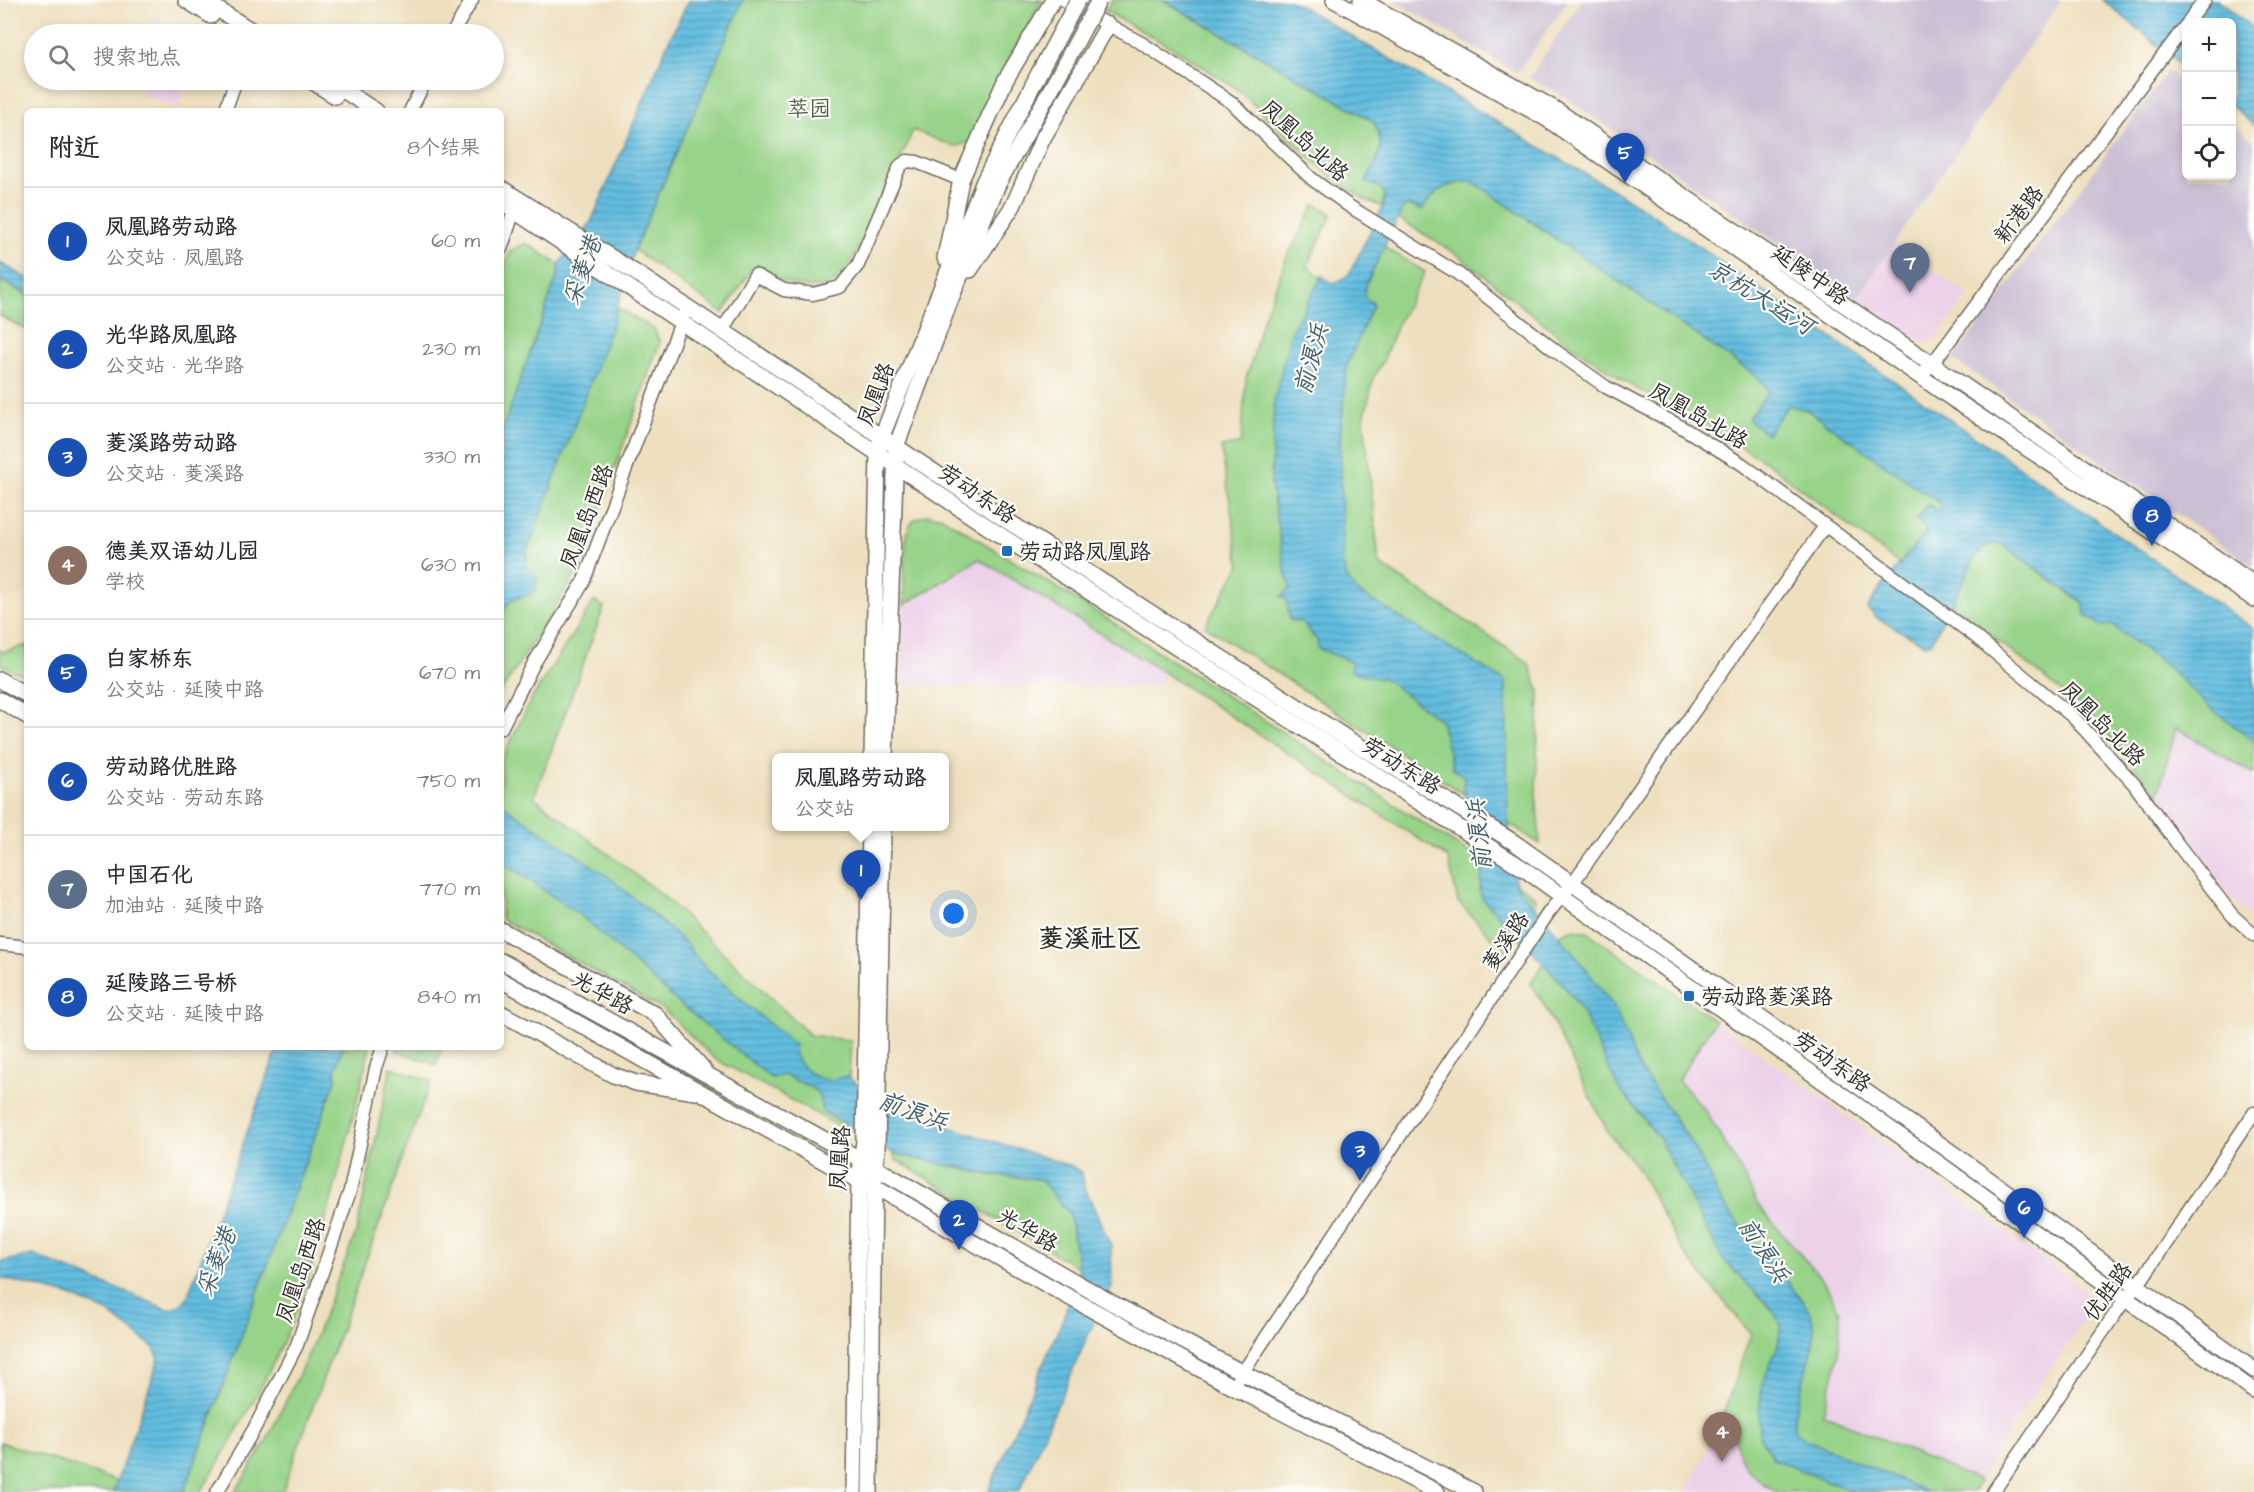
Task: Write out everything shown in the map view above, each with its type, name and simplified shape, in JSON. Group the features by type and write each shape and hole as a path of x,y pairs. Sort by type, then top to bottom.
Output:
{"main road":[{"path":"186,0 224,24"},
{"path":"203,0 241,24"},
{"path":"944,298 962,180 1005,81 1053,0"},
{"name":"凤凰路","path":"885,753 897,447 984,181 1078,0"},
{"name":"凤凰路","path":"872,753 878,454 882,436 998,184 1099,0"},
{"name":"延陵中路","path":"1334,0 1547,119 1920,376 2254,599"},
{"name":"延陵中路","path":"1361,0 1553,108 2254,584"},
{"path":"944,298 1013,206 1042,140 1108,25"},
{"path":"326,90 354,108"},
{"path":"343,90 371,108"},
{"path":"504,190 562,234"},
{"path":"508,206 562,234"},
{"name":"劳动东路","path":"562,234 636,273 1046,545 1515,843 2138,1285 2254,1370"},
{"name":"劳动东路","path":"562,234 627,286 1026,552 1524,868 1561,897 1934,1160 2254,1390"},
{"path":"0,680 24,693"},
{"path":"0,700 24,714"},
{"name":"凤凰路","path":"854,1492 867,1183 876,1168 878,1150 871,1087 870,831"},
{"name":"凤凰路","path":"870,1492 867,1183 862,1161 871,1087 883,831"},
{"path":"504,932 656,1014 709,1076"},
{"name":"光华路","path":"504,963 876,1168 1063,1275 1109,1310 1233,1387 1437,1492"},
{"name":"光华路","path":"504,982 1056,1290 1109,1310 1241,1372 1474,1492"},
{"path":"504,1015 614,1075 636,1083 707,1094"}],"street":[{"path":"458,24 472,0"},
{"name":"凤凰岛北路","path":"1064,0 1143,44 1231,102 1312,179 1375,223 1457,273 1557,352 1606,387 1678,425 1742,464 1945,614 2073,717 2134,784 2232,915 2254,935"},
{"name":"新港路","path":"2192,18 2205,0"},
{"name":"新港路","path":"1920,376 1932,364 2182,31"},
{"path":"226,108 232,90"},
{"path":"412,108 421,90"},
{"path":"722,331 755,275 784,290 813,294 840,287 858,265 900,166 907,160 962,180"},
{"path":"504,231 508,206"},
{"name":"凤凰岛西路","path":"504,722 534,663 583,584 686,307"},
{"name":"菱溪路","path":"1233,1387 1549,912 1572,884 1825,526"},
{"path":"0,944 24,947"},
{"name":"凤凰岛西路","path":"217,1492 254,1429 297,1345 350,1191 376,1068 382,1050"},
{"name":"优胜路","path":"1993,1492 2126,1298 2138,1285 2254,1113"}],"shaded area":[{"path":"1393,0 1568,0 1517,73"},
{"path":"1582,0 2061,0 1857,298 1560,94 1529,78"},
{"path":"157,18 167,24 156,24"},
{"path":"2168,71 2182,83 2182,180 2236,180 2236,126 2254,141 2254,567 1953,359"},
{"path":"141,90 184,90 178,108 140,94"},
{"path":"1895,243 1969,295 1935,339 1921,342 1857,298"},
{"path":"979,559 1165,673 1156,687 902,686 904,605"},
{"path":"2176,728 2254,774 2254,922 2207,870 2158,795"},
{"path":"1715,1021 2082,1287 2088,1294 2092,1303 2087,1316 2021,1411 1980,1481 1823,1414 1839,1354 1840,1313 1825,1283 1758,1205 1739,1167 1706,1112 1678,1080"},
{"path":"1722,1417 1733,1423 1736,1449 1751,1475 1775,1492 1687,1492"}],"green space":[{"name":"萃园","path":"743,0 1042,0 1001,73 970,142 955,147 913,130 865,236 844,273 836,281 815,287 804,287 783,281 753,267 723,313 634,250"},
{"path":"1112,0 1163,0 1373,121 1381,145 1366,181 1379,187 1385,194 1382,207 1364,199 1330,176 1237,89 1182,53 1105,11"},
{"path":"1472,181 1759,378 1769,391 1767,433 1788,405 1807,410 1944,506 1939,511 1916,520 1928,530 1900,565 1765,461 1696,419 1635,388 1571,345 1458,255 1398,218 1401,210 1408,205 1422,210 1442,188"},
{"path":"1315,204 1332,214 1307,266 1338,290 1380,244 1425,272 1397,325 1383,361 1374,376 1364,419 1379,564 1528,662 1539,691 1536,792 1540,844 1205,626 1240,565 1221,447 1241,443 1246,379 1260,327 1287,257"},
{"path":"526,243 573,274 504,465 504,270 510,251"},
{"path":"0,280 24,293 24,328 0,316"},
{"path":"607,302 654,329 660,342 579,569 504,687 504,593"},
{"path":"927,515 940,516 1106,618 1531,893 1536,900 1533,911 1505,951 1458,902 1448,858 1165,673 979,559 904,605 907,535 914,520"},
{"path":"1993,543 2002,544 2167,666 2210,707 2254,741 2254,774 2176,728 2158,795 2091,715 1951,603 1973,560 1985,547"},
{"path":"594,601 604,607 534,797 662,895 810,1035 851,1041 846,1130 715,1059 664,1010 504,921 504,755 532,698"},
{"path":"24,646 24,672 15,672 0,664 0,650 4,652"},
{"path":"1575,929 1587,932 1715,1021 1678,1080 1706,1112 1739,1167 1758,1205 1825,1283 1840,1313 1839,1354 1823,1414 1980,1481 1973,1492 1775,1492 1749,1471 1744,1464 1737,1447 1733,1423 1722,1417 1751,1334 1684,1253 1636,1166 1609,1134 1542,1001 1530,984 1563,933"},
{"path":"342,1050 369,1050 331,1199 304,1289 271,1368 201,1492 184,1492 336,1079 335,1071"},
{"path":"396,1050 442,1050 436,1065"},
{"path":"391,1067 431,1081 282,1492 235,1492 264,1446 310,1351 356,1233"},
{"path":"893,1153 989,1175 1040,1179 1069,1213 1079,1268 896,1160"},
{"path":"0,1442 117,1481 113,1492 0,1492"}],"water":[{"name":"采菱港","path":"689,0 743,0 634,250 612,325 527,552 527,567 537,578 536,591 512,600 504,612 504,426 559,271 559,264 591,222 670,38"},
{"path":"1163,0 1290,0 1640,206 2254,629 2254,741 2210,708 2167,666 2111,625 2102,626 2086,615 2083,603 2002,544 1988,546 1976,556 1931,643 1924,644 1877,618 1867,608 1927,530 1916,520 1928,504 1939,511 1943,506 1807,410 1788,405 1767,434 1748,419 1769,391 1759,378 1472,181 1442,188 1422,210 1408,205 1402,210 1366,285 1364,293 1366,299 1374,303 1347,365 1340,439 1343,564 1347,578 1356,591 1504,680 1508,816 1512,867 1516,885 1577,957 1615,1008 1639,1067 1695,1148 1721,1200 1809,1310 1814,1324 1813,1343 1794,1417 1794,1430 1805,1439 1927,1492 1854,1492 1773,1459 1759,1435 1759,1412 1763,1382 1778,1345 1781,1325 1776,1314 1722,1258 1658,1137 1618,1087 1579,1006 1559,980 1481,897 1483,865 1478,833 1463,789 1464,777 1453,769 1441,721 1382,677 1380,679 1350,671 1351,662 1317,648 1318,642 1301,621 1290,620 1286,598 1281,597 1291,587 1286,576 1271,485 1274,399 1292,330 1322,276 1332,283 1340,281 1349,274 1384,204 1385,194 1379,187 1366,182 1380,152 1380,138 1373,121"},
{"path":"2103,0 2219,0 2254,29 2254,125 2236,109 2236,18 2182,18 2182,66"},
{"path":"0,263 24,276 24,293 0,280"},
{"path":"504,806 609,877 688,945 704,966 795,1045 794,1051 799,1063 816,1077 833,1080 847,1077 893,1109 1071,1166 1081,1172 1086,1190 1111,1246 1112,1287 1019,1492 988,1492 1064,1316 1079,1268 1069,1213 1040,1179 992,1175 893,1153 822,1111 819,1095 812,1088 784,1075 771,1078 682,1006 581,916 504,863"},
{"name":"采菱港","path":"277,1050 342,1050 335,1071 336,1079 184,1492 113,1492 159,1359 154,1348 107,1312 68,1295 0,1278 0,1262 33,1255 167,1309 181,1305 187,1298"}],"place":[{"name":"白家桥东","path":"1625,183"},
{"name":"中国石化","path":"1910,293"},
{"name":"延陵路三号桥","path":"2152,546"},
{"name":"劳动路凤凰路","path":"1007,551"},
{"name":"凤凰路劳动路","path":"861,900"},
{"name":"劳动路菱溪路","path":"1689,996"},
{"name":"菱溪路劳动路","path":"1360,1181"},
{"name":"劳动路优胜路","path":"2024,1238"},
{"name":"光华路凤凰路","path":"959,1250"},
{"name":"德美双语幼儿园","path":"1722,1462"}],"district":[{"name":"菱溪社区","path":"1090,938"}],"water label":[{"name":"京杭大运河","path":"1761,297"},
{"name":"前浪浜","path":"1311,359"},
{"name":"前浪浜","path":"1479,835"},
{"name":"前浪浜","path":"913,1111"},
{"name":"前浪浜","path":"1764,1250"}]}
